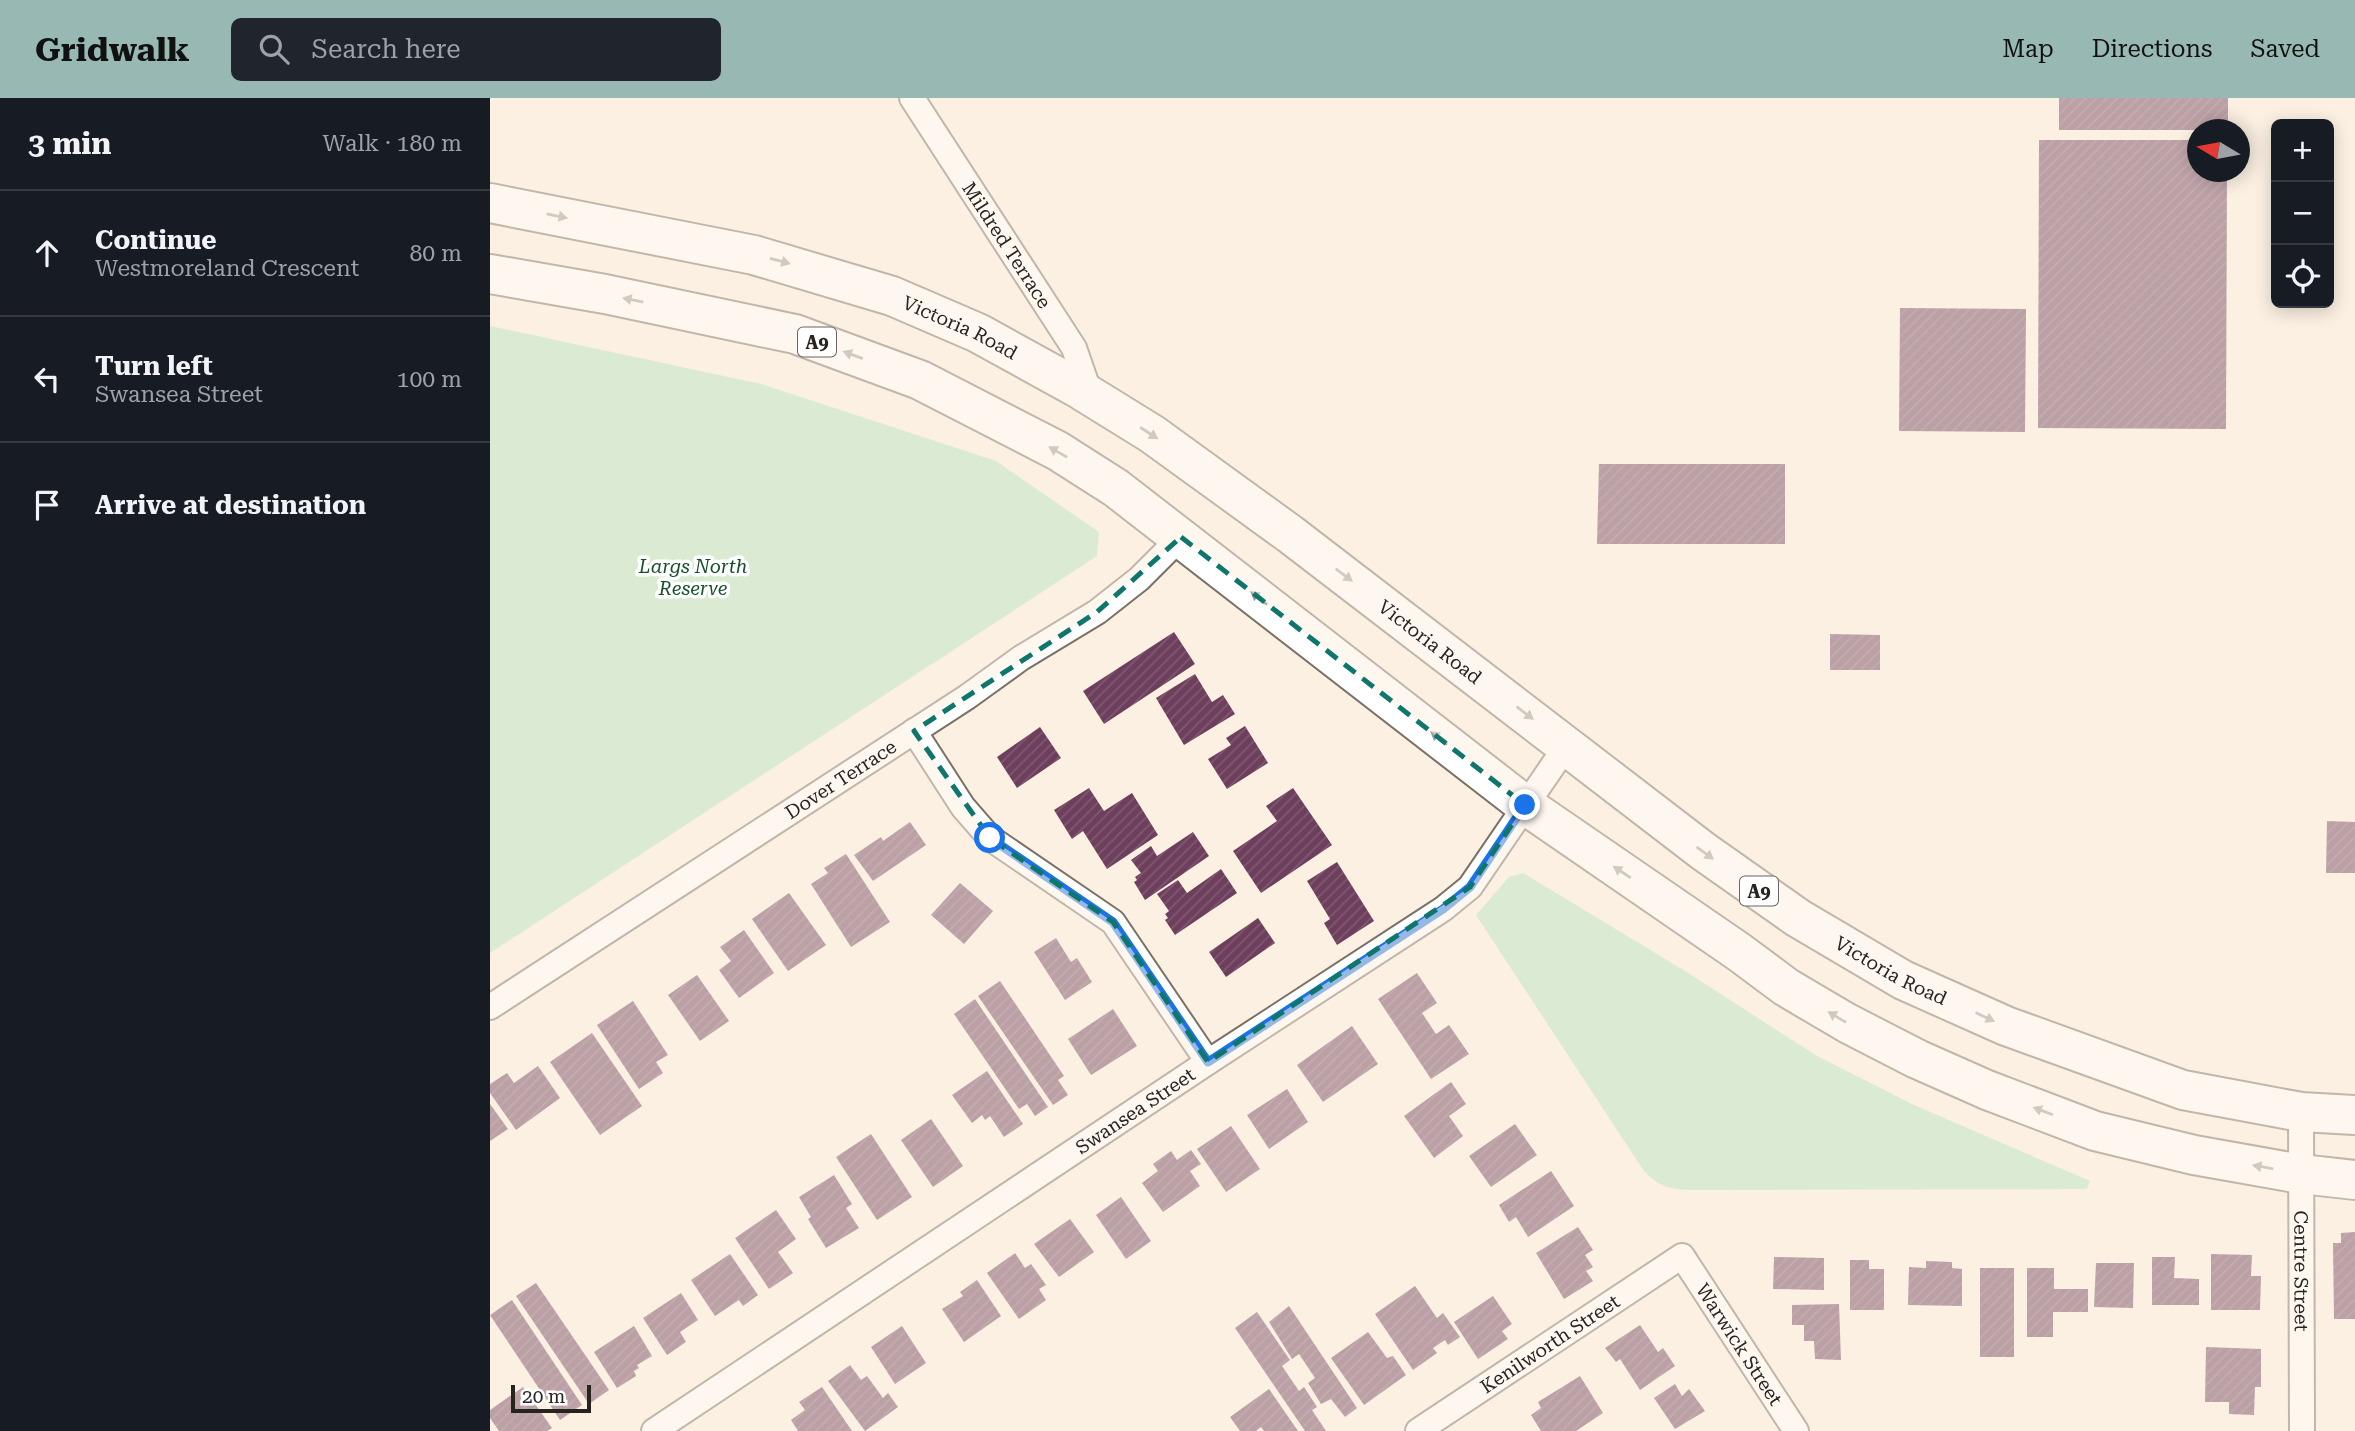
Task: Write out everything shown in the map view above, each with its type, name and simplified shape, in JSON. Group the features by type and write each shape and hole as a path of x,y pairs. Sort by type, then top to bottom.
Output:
{"highway":[{"name":"Victoria Road","path":"490,203 742,252 847,281 931,311 978,333 1152,434 1279,526 1703,851 1787,911 1903,979 2006,1027 2183,1090 2301,1112 2355,1115"},
{"name":"A9","path":"490,274 605,294 795,334 920,380 1058,451 1116,488 1525,805 1786,986 1847,1023 1917,1059 1987,1090 2095,1131 2194,1155 2301,1174 2355,1180"}],"street":[{"name":"Mildred Terrace","path":"912,98 1074,348 1091,397"},
{"name":"Dover Terrace","path":"490,1007 914,731 1021,657 1097,612 1139,579 1181,537"},
{"path":"914,731 963,807 990,838 1113,922 1208,1062"},
{"name":"Swansea Street","path":"654,1431 1443,909 1470,887 1567,745"},
{"name":"Centre Street","path":"2301,1112 2302,1431"},
{"name":"Kenilworth Street","path":"1418,1431 1682,1256"},
{"name":"Warwick Street","path":"1682,1256 1796,1431"}],"highlighted area":[{"path":"1181,537 1525,805 1470,887 1208,1062 1113,922 990,838 914,731 1097,612"}],"green space":[{"name":"Largs North Reserve","path":"490,326 761,384 996,461 1099,532 1097,556 490,953"},
{"path":"1523,873 1685,971 1817,1056 1914,1105 2090,1181 2087,1189 1692,1190 1671,1188 1655,1181 1644,1171 1476,915 1509,877"}],"building":[{"path":"2059,98 2228,98 2228,119 2187,119 2187,130 2059,130"},
{"path":"2039,140 2187,140 2187,182 2227,182 2226,429 2038,428"},
{"path":"1900,308 2026,309 2025,432 1899,431"},
{"path":"1599,464 1785,464 1785,544 1597,544"},
{"path":"1174,632 1195,664 1104,724 1083,691"},
{"path":"1830,634 1880,635 1880,670 1830,670"},
{"path":"1195,674 1212,702 1223,695 1235,714 1184,745 1156,698"},
{"path":"1245,726 1268,763 1227,789 1208,759 1231,745 1226,738"},
{"path":"1040,727 1061,758 1017,788 997,757"},
{"path":"1089,788 1104,811 1132,793 1158,835 1107,869 1083,831 1072,839 1054,810"},
{"path":"1293,788 1332,845 1261,893 1233,851 1277,821 1266,806"},
{"path":"2327,821 2355,822 2355,873 2326,873"},
{"path":"910,822 926,845 873,881 854,855 881,837 883,841"},
{"path":"1193,832 1209,856 1145,900 1134,882 1137,880 1135,877 1141,873 1131,860 1151,846 1157,856"},
{"path":"846,854 890,922 851,947 811,884 828,873 824,868"},
{"path":"1337,862 1374,921 1337,945 1324,923 1330,919 1307,881"},
{"path":"1221,869 1237,893 1175,935 1165,920 1168,918 1165,914 1169,911 1157,894 1178,880 1187,893"},
{"path":"960,883 993,911 964,944 931,915"},
{"path":"789,893 826,945 788,971 752,919"},
{"path":"1258,918 1275,943 1226,977 1209,952"},
{"path":"744,930 774,973 739,998 719,970 731,961 720,947"},
{"path":"1056,938 1071,962 1077,958 1092,982 1065,1000 1034,952"},
{"path":"1417,973 1437,1003 1422,1013 1436,1034 1449,1025 1469,1054 1431,1079 1378,999"},
{"path":"697,975 729,1021 700,1041 668,995"},
{"path":"1000,981 1064,1076 1058,1080 1068,1095 1053,1105 978,996"},
{"path":"975,999 1048,1107 1035,1116 1027,1104 1019,1109 954,1014"},
{"path":"633,1001 668,1055 656,1062 663,1073 639,1089 597,1025"},
{"path":"1113,1009 1137,1046 1091,1075 1068,1039"},
{"path":"1352,1026 1378,1064 1323,1102 1297,1065"},
{"path":"592,1033 642,1106 600,1135 550,1062"},
{"path":"538,1066 560,1098 516,1130 490,1093 490,1084 507,1073 514,1083"},
{"path":"987,1071 1023,1124 1004,1137 990,1116 985,1120 982,1115 972,1123 952,1095"},
{"path":"1451,1082 1466,1104 1449,1116 1463,1136 1434,1158 1404,1116"},
{"path":"1287,1089 1308,1122 1269,1149 1247,1115"},
{"path":"490,1104 508,1129 490,1141"},
{"path":"931,1119 963,1166 933,1187 901,1140"},
{"path":"1515,1124 1537,1155 1491,1187 1469,1156"},
{"path":"1231,1126 1260,1169 1226,1192 1197,1149"},
{"path":"871,1134 912,1197 877,1220 836,1157"},
{"path":"1191,1150 1201,1164 1190,1171 1200,1186 1163,1212 1142,1183 1158,1171 1153,1164 1171,1151 1177,1160"},
{"path":"1551,1171 1574,1206 1528,1237 1516,1217 1509,1222 1499,1205"},
{"path":"834,1175 852,1204 846,1208 859,1228 826,1248 808,1219 811,1217 799,1197"},
{"path":"1121,1197 1151,1241 1126,1259 1096,1215"},
{"path":"776,1210 796,1239 778,1252 793,1273 769,1289 735,1238"},
{"path":"1070,1219 1094,1252 1059,1277 1034,1244"},
{"path":"1578,1227 1593,1250 1585,1255 1593,1267 1586,1271 1593,1281 1564,1299 1536,1253"},
{"path":"2355,1232 2355,1319 2334,1319 2333,1243 2341,1243 2341,1233"},
{"path":"1015,1253 1025,1268 1031,1264 1046,1285 1039,1289 1046,1300 1019,1319 987,1273"},
{"path":"730,1254 758,1295 743,1306 739,1300 715,1316 691,1280"},
{"path":"2211,1254 2252,1255 2251,1276 2261,1276 2260,1310 2211,1310"},
{"path":"1774,1257 1824,1258 1824,1290 1773,1289"},
{"path":"2152,1257 2175,1257 2174,1278 2199,1279 2199,1305 2152,1305"},
{"path":"1850,1260 1869,1260 1869,1269 1884,1269 1884,1310 1850,1310"},
{"path":"1926,1261 1952,1262 1952,1268 1962,1269 1962,1306 1908,1305 1909,1267 1926,1268"},
{"path":"2096,1263 2134,1263 2133,1308 2094,1307"},
{"path":"1980,1268 2014,1268 2014,1357 1980,1357"},
{"path":"2027,1268 2054,1268 2054,1289 2088,1289 2088,1312 2053,1312 2053,1337 2027,1337"},
{"path":"977,1280 1001,1316 964,1342 942,1309 963,1296 960,1292"},
{"path":"536,1283 609,1390 589,1404 516,1296"},
{"path":"1415,1286 1437,1318 1443,1313 1460,1337 1448,1345 1445,1340 1433,1348 1437,1353 1413,1370 1375,1314"},
{"path":"681,1293 698,1320 680,1332 686,1342 667,1355 643,1318"},
{"path":"1493,1296 1512,1324 1502,1331 1508,1339 1478,1359 1454,1322"},
{"path":"512,1300 582,1405 560,1420 490,1315"},
{"path":"1839,1304 1841,1360 1815,1359 1814,1341 1804,1341 1804,1325 1792,1325 1792,1305"},
{"path":"1289,1306 1357,1408 1345,1417 1331,1399 1321,1404 1308,1383 1315,1378 1299,1354 1292,1359 1269,1322"},
{"path":"1257,1312 1290,1360 1282,1366 1299,1391 1304,1387 1317,1407 1312,1410 1326,1431 1305,1431 1235,1328"},
{"path":"1640,1325 1658,1352 1663,1348 1675,1366 1640,1390 1620,1359 1616,1362 1605,1348"},
{"path":"634,1326 652,1356 637,1365 639,1368 634,1371 636,1376 617,1388 594,1352"},
{"path":"902,1326 926,1363 895,1384 871,1347"},
{"path":"1368,1332 1387,1358 1393,1356 1406,1375 1364,1405 1331,1358"},
{"path":"2206,1347 2261,1349 2261,1387 2255,1387 2254,1415 2229,1414 2229,1402 2205,1402"},
{"path":"850,1365 861,1380 867,1376 883,1398 888,1393 898,1407 865,1431 828,1381"},
{"path":"1580,1376 1603,1413 1576,1431 1541,1431 1531,1415 1541,1408 1538,1402"},
{"path":"1675,1384 1682,1396 1689,1389 1705,1411 1675,1429 1654,1398"},
{"path":"523,1387 552,1428 547,1431 499,1431 490,1418 490,1410"},
{"path":"822,1387 852,1431 798,1431 791,1420 805,1410 799,1402"},
{"path":"1269,1389 1298,1431 1264,1431 1261,1427 1256,1431 1240,1431 1230,1417"}],"route":[{"path":"990,838 1113,922 1208,1062 1443,909 1470,887 1525,805"}]}
